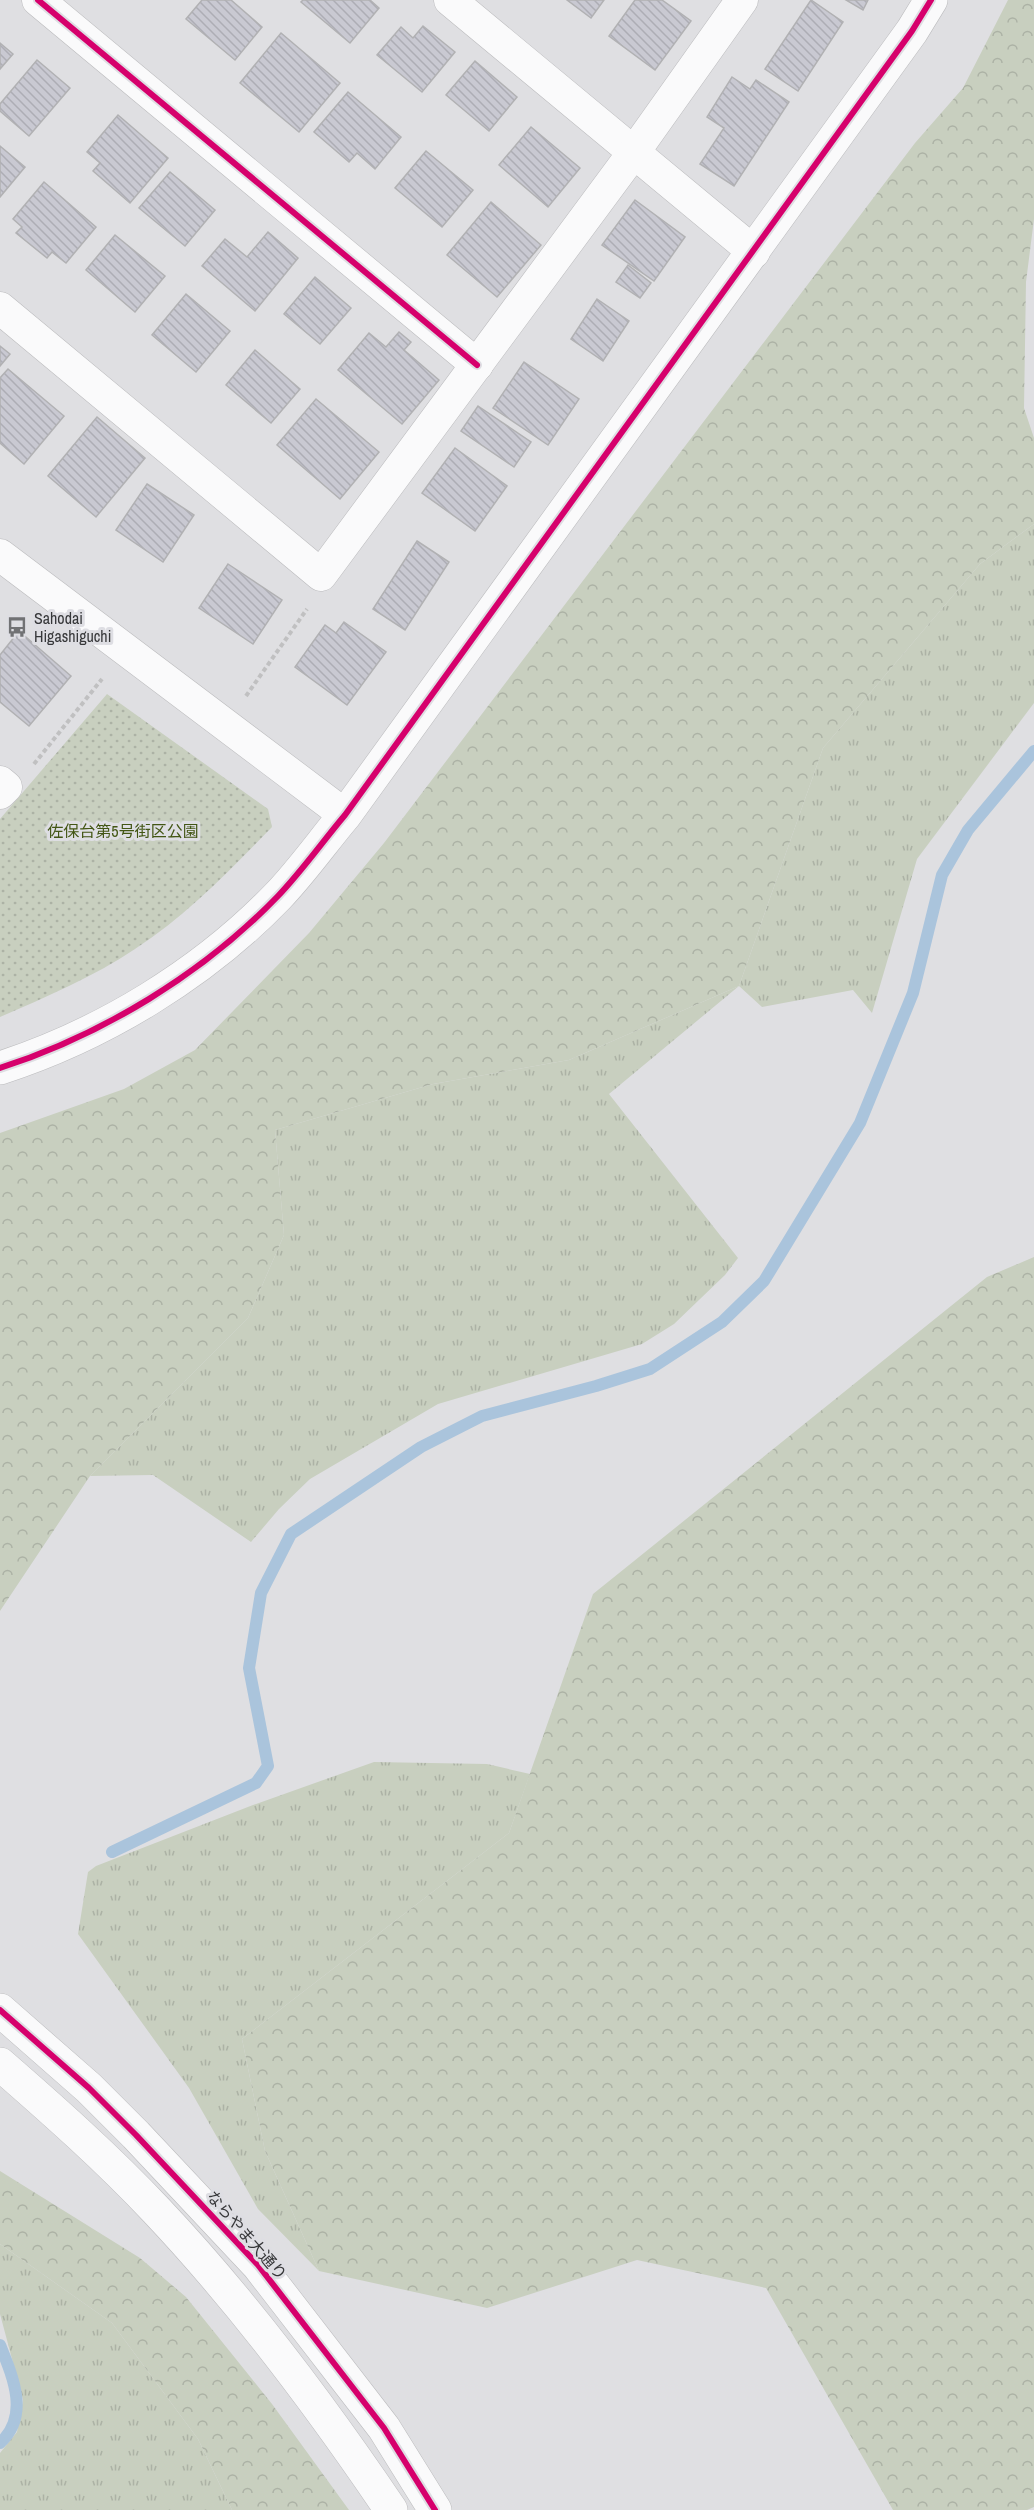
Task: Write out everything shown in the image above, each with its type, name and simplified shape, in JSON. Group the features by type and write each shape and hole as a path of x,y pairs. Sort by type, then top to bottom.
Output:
{"street":[{"path":"38,0 477,365"},
{"path":"450,0 754,252"},
{"path":"0,308 321,575 634,152 742,0"},
{"path":"0,1068 45,1054 140,1006 223,946 278,896 345,815 754,252 912,32 931,0"},
{"path":"0,555 345,815"},
{"name":"ならやま大通り","path":"0,2010 89,2088 176,2175 258,2265 384,2428 435,2510"},
{"path":"0,2064 63,2119 156,2210 235,2300 343,2439 391,2510"}],"path":[{"path":"225,725 304,616 321,575"},
{"path":"2,787 26,774 125,650"}],"green space":[{"path":"1008,0 1034,0 1034,219 1026,282 1024,408 1034,438 1034,524 980,564 823,748 739,986 569,1060 433,1084 275,1130 284,1235 248,1318 90,1476 0,1611 0,1133 124,1089 195,1050 309,933 384,843 915,143 963,88"},
{"path":"1034,524 1034,703 917,859 872,1013 853,990 762,1007 739,986 823,748 980,564"},
{"name":"佐保台第5号街区公園","path":"107,694 268,809 272,827 207,892 154,936 86,978 0,1017 0,819"},
{"path":"739,986 609,1094 738,1258 725,1275 674,1324 642,1344 438,1404 310,1479 279,1509 251,1542 153,1475 90,1476 248,1318 284,1235 275,1130 433,1084 569,1060"},
{"path":"1034,1257 1034,2507 1027,2510 893,2510 766,2288 637,2260 487,2308 319,2271 265,2151 242,2039 509,1833 593,1594 987,1277"},
{"path":"374,1762 487,1764 530,1774 509,1833 242,2039 265,2151 319,2271 258,2209 189,2088 78,1934 88,1872 96,1866 253,1805"},
{"path":"0,2171 140,2258 186,2297 272,2404 349,2510 232,2510 198,2439 112,2323 0,2244"},
{"path":"0,2244 112,2323 198,2439 232,2510 0,2510 0,2453 17,2432 23,2400 0,2314"}],"building":[{"path":"202,0 231,0 262,27 235,60 186,19"},
{"path":"303,0 370,0 379,8 350,43 301,2"},
{"path":"567,0 604,0 591,18"},
{"path":"635,0 662,0 691,21 655,70 609,36"},
{"path":"811,0 843,22 798,91 765,69"},
{"path":"846,0 868,0 863,10"},
{"path":"423,26 455,52 422,92 377,55 401,27 413,38"},
{"path":"281,33 340,83 299,132 240,83"},
{"path":"0,43 13,54 0,69"},
{"path":"37,60 70,88 29,136 0,111 0,104"},
{"path":"475,61 517,97 489,131 446,95"},
{"path":"732,77 750,89 756,80 789,102 734,186 700,164 724,128 707,117"},
{"path":"348,92 401,137 375,169 357,153 349,162 314,132"},
{"path":"118,115 168,158 130,203 93,171 100,163 87,152"},
{"path":"531,127 580,168 548,207 499,165"},
{"path":"0,146 25,167 0,197"},
{"path":"426,151 473,190 442,227 395,188"},
{"path":"170,172 215,210 185,246 139,208"},
{"path":"44,182 96,227 66,263 52,252 47,258 16,233 22,227 13,219"},
{"path":"635,200 685,237 654,281 602,245"},
{"path":"491,202 541,245 497,297 447,255"},
{"path":"268,232 298,258 255,311 202,266 225,239 247,257"},
{"path":"115,235 165,276 135,312 86,270"},
{"path":"628,265 651,283 640,298 616,282"},
{"path":"315,277 351,308 320,344 284,314"},
{"path":"186,294 230,331 196,372 152,335"},
{"path":"597,299 629,321 603,361 571,339"},
{"path":"399,332 411,342 404,350 439,380 402,424 338,370 369,333 386,347"},
{"path":"0,346 10,354 0,366"},
{"path":"255,350 300,389 271,423 226,385"},
{"path":"524,362 579,399 548,445 493,408"},
{"path":"8,369 64,416 24,464 0,443 0,378"},
{"path":"316,399 379,452 340,499 277,445"},
{"path":"478,406 531,442 514,467 461,431"},
{"path":"97,417 145,458 96,517 48,476"},
{"path":"455,448 507,486 475,531 422,493"},
{"path":"147,484 194,515 163,562 116,530"},
{"path":"417,541 449,562 405,630 373,609"},
{"path":"228,564 282,600 253,644 199,608"},
{"path":"344,622 386,652 347,705 295,667 325,625 336,633"},
{"path":"19,631 71,676 29,726 0,702 0,655"}],"waterway":[{"path":"112,1852 256,1783 268,1766 249,1668 261,1593 291,1534 421,1447 482,1416 596,1386 650,1369 722,1322 764,1281 860,1123 913,993 942,875 968,830 1034,751"},
{"path":"0,2345 14,2383 17,2409 9,2432 0,2443"}],"cycle path":[{"path":"38,0 477,365"},
{"path":"0,1068 76,1038 149,999 217,951 249,924 287,886 345,815 912,31 931,0"},
{"path":"0,2010 89,2088 258,2265 384,2428 435,2510"}],"place":[{"name":"Sahodai Higashiguchi","path":"17,627"}]}
